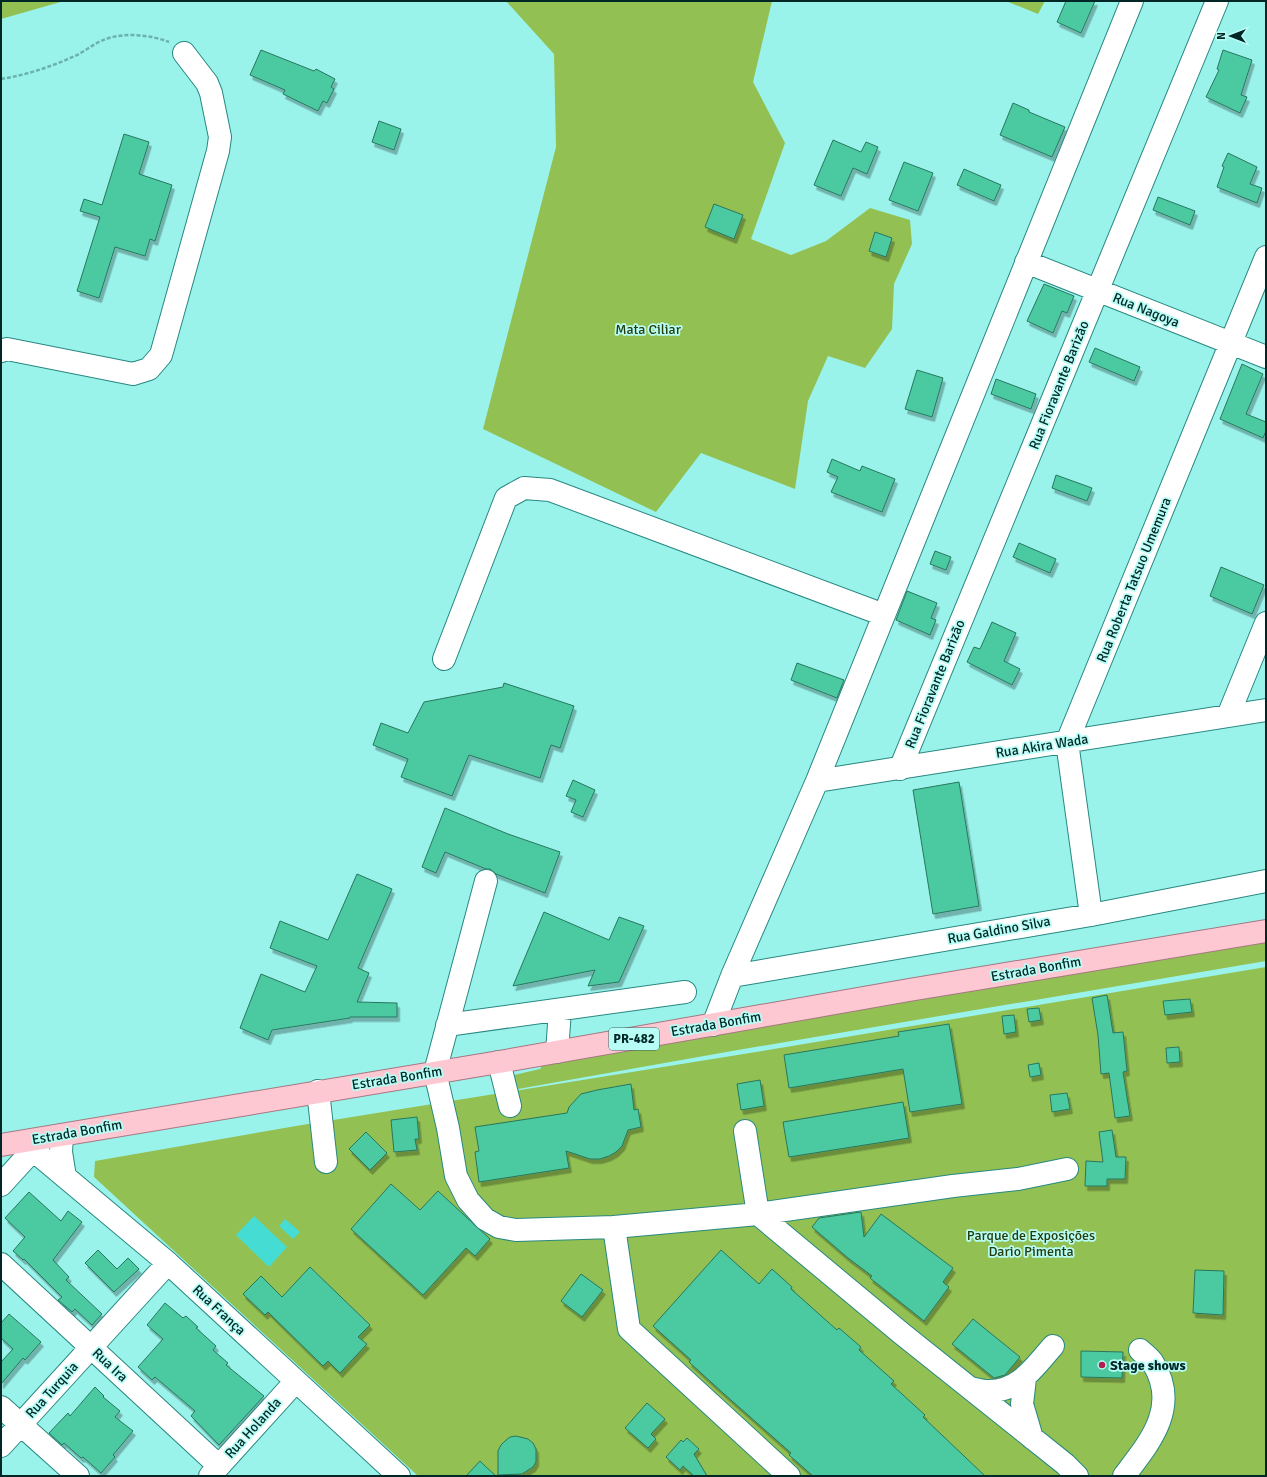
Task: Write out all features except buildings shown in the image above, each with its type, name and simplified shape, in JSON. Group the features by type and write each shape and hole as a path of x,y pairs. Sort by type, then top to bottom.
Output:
{"main road":[{"name":"Estrada Bonfim","path":"1,1145 46,1141 318,1091 499,1062 909,990 1266,932"}],"street":[{"path":"713,1025 732,976 817,781 1132,1"},
{"name":"Rua Fioravante Barizão","path":"900,769 1217,1"},
{"path":"1,351 8,349 133,374 149,369 161,356 218,150 220,137 211,93 207,82 184,53"},
{"name":"Rua Roberta Tatsuo Umemura","path":"1067,742 1266,258"},
{"name":"Rua Nagoya","path":"1026,262 1266,357"},
{"path":"444,659 506,498 524,488 550,490 884,615"},
{"path":"1228,716 1266,623"},
{"name":"Rua Akira Wada","path":"817,781 1266,710"},
{"path":"1067,742 1091,915"},
{"path":"486,880 435,1072 448,1128 456,1176 468,1200 485,1219 499,1227 516,1230 614,1227 758,1214 953,1186 1018,1179 1068,1169"},
{"name":"Rua Galdino Silva","path":"732,976 1091,915 1266,881"},
{"path":"447,1026 686,992"},
{"path":"557,1052 560,1010"},
{"path":"499,1062 510,1106"},
{"path":"318,1091 326,1162"},
{"path":"745,1131 758,1214 1077,1476"},
{"path":"1,1185 46,1141 61,1152 65,1177"},
{"name":"Rua França","path":"46,1141 65,1177 168,1263 399,1476"},
{"path":"614,1227 629,1329 789,1476"},
{"name":"Rua Turquia","path":"1,1446 168,1263"},
{"name":"Rua Ira","path":"1,1264 91,1348 214,1471"},
{"path":"970,1388 988,1391 1006,1389 1025,1378 1053,1346"},
{"path":"1124,1476 1156,1431 1162,1414 1164,1397 1160,1378 1153,1363 1140,1350"},
{"path":"1025,1378 1022,1404 1032,1438"},
{"name":"Rua Holanda","path":"214,1471 296,1381"},
{"path":"1,1407 78,1476"}],"path":[{"path":"1,79 38,70 76,55 106,39 120,36 148,36 159,38 169,42 184,53"}],"green space":[{"path":"1,1 64,1 1,19"},
{"name":"Mata Ciliar","path":"506,1 772,1 753,82 785,143 751,239 791,255 826,241 870,208 910,220 912,244 894,284 892,329 865,368 828,356 808,401 795,489 701,453 656,512 483,429 556,147 554,54"},
{"path":"1006,1 1045,1 1038,14"},
{"path":"1266,939 1266,961 732,1051 518,1089 514,1075 540,1069 543,1064"},
{"name":"Parque de Exposições Dario Pimenta","path":"1266,967 1266,1476 418,1476 94,1177 95,1161 296,1126 756,1052"}],"water":[{"path":"254,1216 287,1247 269,1267 236,1235"},
{"path":"285,1219 300,1232 293,1239 279,1226"}],"place":[{"name":"Stage shows","path":"1102,1365"}]}
